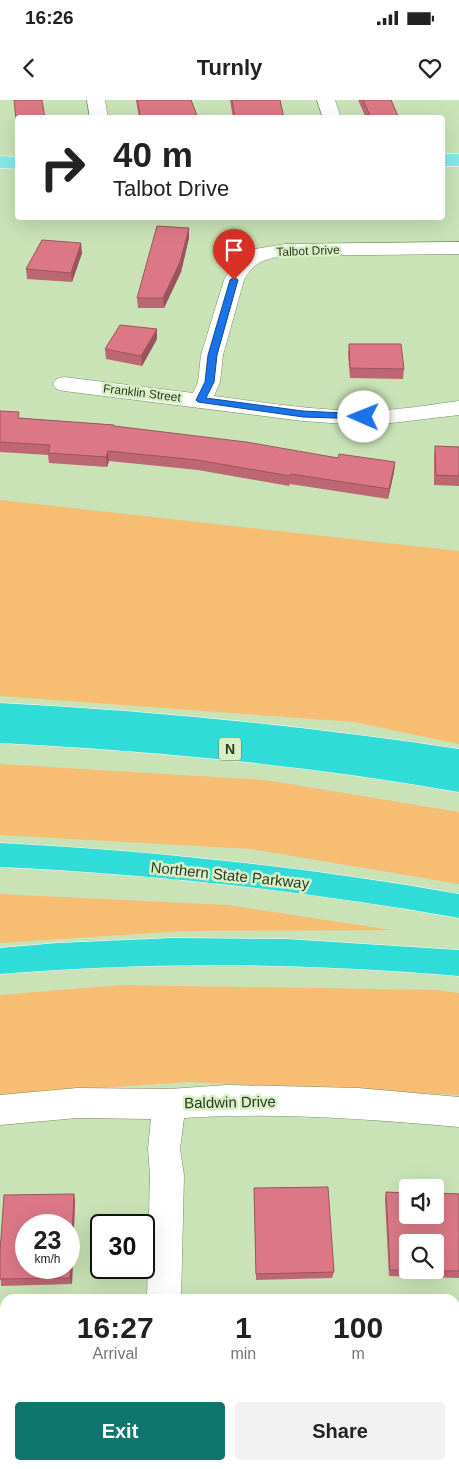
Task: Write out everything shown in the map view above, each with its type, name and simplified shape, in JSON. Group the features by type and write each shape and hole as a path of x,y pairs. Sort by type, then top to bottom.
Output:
{"highway":[{"path":"0,713 74,716 218,728 350,744 459,760"},
{"name":"N","path":"0,733 91,737 202,746 315,759 459,781"},
{"name":"Northern State Parkway","path":"0,855 123,863 240,874 459,906"},
{"path":"0,961 211,950 329,954 459,963"}],"main road":[{"path":"445,160 459,160"},
{"path":"0,162 15,163"}],"street":[{"path":"96,100 98,115"},
{"path":"326,100 331,115"},
{"name":"Talbot Drive","path":"201,400 209,382 212,355 234,280 242,265 252,258 262,253 285,250 459,248"},
{"name":"Franklin Street","path":"64,384 303,414 344,417 383,417 459,408"},
{"name":"Baldwin Drive","path":"0,1110 77,1103 170,1104 246,1100 358,1103 459,1112"},
{"path":"164,1294 167,1175 164,1149 170,1104"}],"shaded area":[{"path":"0,500 459,551 459,744 354,722 0,696"},
{"path":"0,764 265,780 459,812 459,884 251,849 0,835"},
{"path":"0,894 228,905 392,930 185,931 0,943"},
{"path":"121,985 436,990 459,993 459,1095 188,1082 0,1095 0,995"}],"building":[{"path":"14,100 42,100 44,115 16,115"},
{"path":"137,100 191,100 197,115 140,115"},
{"path":"232,100 280,100 283,115 234,115"},
{"path":"363,100 391,100 398,115 370,115"},
{"path":"157,226 189,228 180,262 163,298 137,298"},
{"path":"42,240 81,243 71,273 26,269"},
{"path":"120,325 157,329 141,356 105,349"},
{"path":"349,344 401,344 404,369 350,368"},
{"path":"0,411 19,412 18,418 114,425 246,442 338,458 339,454 395,462 389,489 291,474 290,476 197,460 108,451 106,457 48,453 50,445 0,442"},
{"path":"435,446 459,447 459,476 436,475"},
{"path":"328,1187 334,1272 256,1274 254,1188"},
{"path":"386,1192 399,1193 399,1224 444,1224 444,1193 459,1194 459,1271 444,1271 444,1234 399,1234 399,1270 390,1270"},
{"path":"74,1194 73,1214 15,1214 15,1279 0,1279 4,1195"}],"route":[{"path":"234,280 212,355 209,382 201,400 303,414 364,417"}]}
